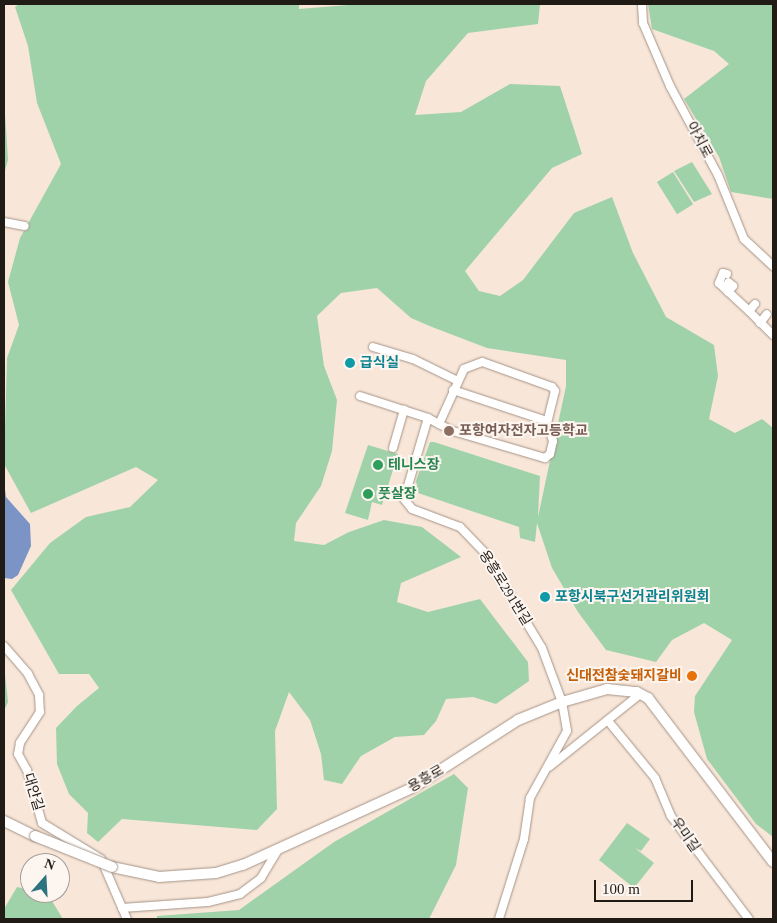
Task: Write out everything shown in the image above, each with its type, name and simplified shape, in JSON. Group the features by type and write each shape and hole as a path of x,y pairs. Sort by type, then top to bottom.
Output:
{"main road":[{"name":"용흥로","path":"4,821 35,836 112,867 158,878 216,873 277,851 414,787 518,720 562,702 607,689 640,694"},
{"path":"640,694 660,712 773,862"}],"street":[{"name":"아치로","path":"642,4 644,23 666,77 718,175 744,239 773,266"},
{"path":"4,222 25,226"},
{"path":"728,278 723,273 719,283 773,333"},
{"path":"738,301 743,294"},
{"path":"748,311 755,304"},
{"path":"760,322 767,314"},
{"path":"373,347 413,358 458,381"},
{"path":"360,396 428,418 439,424 453,431 545,458 550,454 553,441 547,421 555,391 552,387 482,362 464,369 439,424"},
{"path":"453,390 547,421"},
{"path":"393,448 404,410"},
{"name":"용흥로291번길","path":"428,418 404,499 412,509 460,527 484,552 542,648 562,702 567,731 530,798 524,839 499,919"},
{"name":"대안길","path":"4,646 28,674 39,695 40,712 20,743 18,754 27,770 42,823 101,859 127,919"},
{"path":"546,770 609,722 640,694"},
{"name":"우미길","path":"609,722 654,778 671,816 749,919"},
{"path":"122,908 208,902 240,894 261,878 277,851"}],"green space":[{"path":"19,4 299,4 299,9 360,4 540,4 538,24 468,33 426,81 415,115 461,112 510,84 560,86 582,154 552,168 465,271 479,291 500,296 523,280 574,213 612,197 633,253 666,317 714,345 718,376 709,419 735,433 762,419 773,428 773,837 756,824 707,759 694,712 695,696 732,640 704,623 672,640 656,662 606,650 578,612 552,568 537,523 535,542 520,538 519,527 418,493 416,481 430,442 434,442 540,476 538,517 566,386 566,360 487,348 411,318 377,288 341,293 317,316 324,366 337,400 332,451 321,486 296,523 294,541 324,545 349,532 384,520 422,527 461,557 401,583 397,602 428,612 480,599 528,662 529,681 496,704 473,697 446,699 436,721 424,735 395,737 361,756 342,784 324,780 321,754 310,720 289,692 275,731 277,809 257,830 122,819 98,842 87,833 88,813 69,794 57,764 56,728 77,706 99,688 89,674 59,674 11,590 50,543 86,517 130,507 158,480 136,467 31,513 4,464 7,358 19,325 8,282 20,238 61,164 37,103 28,46 15,7"},
{"path":"648,4 773,4 773,199 731,192 719,157 684,99 729,64 714,51 652,29"},
{"path":"4,97 8,160 4,174"},
{"path":"692,162 712,194 694,202 674,171"},
{"path":"673,172 693,204 677,214 657,182"},
{"path":"368,445 398,454 382,505 372,502 368,520 345,513"},
{"path":"4,665 8,702 4,711"},
{"path":"454,774 468,788 456,865 429,919 157,919 157,916 239,910 334,842"},
{"path":"627,823 650,839 641,851 635,848 654,863 634,888 599,860"},
{"path":"17,887 20,888 20,903 53,903 63,919 4,919 4,909"}],"water":[{"path":"4,482 6,497 30,524 31,546 18,575 12,579 4,578"}],"place":[{"name":"급식실","path":"350,363"},
{"name":"포항여자전자고등학교","path":"449,431"},
{"name":"테니스장","path":"378,465"},
{"name":"풋살장","path":"368,494"},
{"name":"포항시북구선거관리위원회","path":"545,597"},
{"name":"신대전참숯돼지갈비","path":"692,676"}]}
